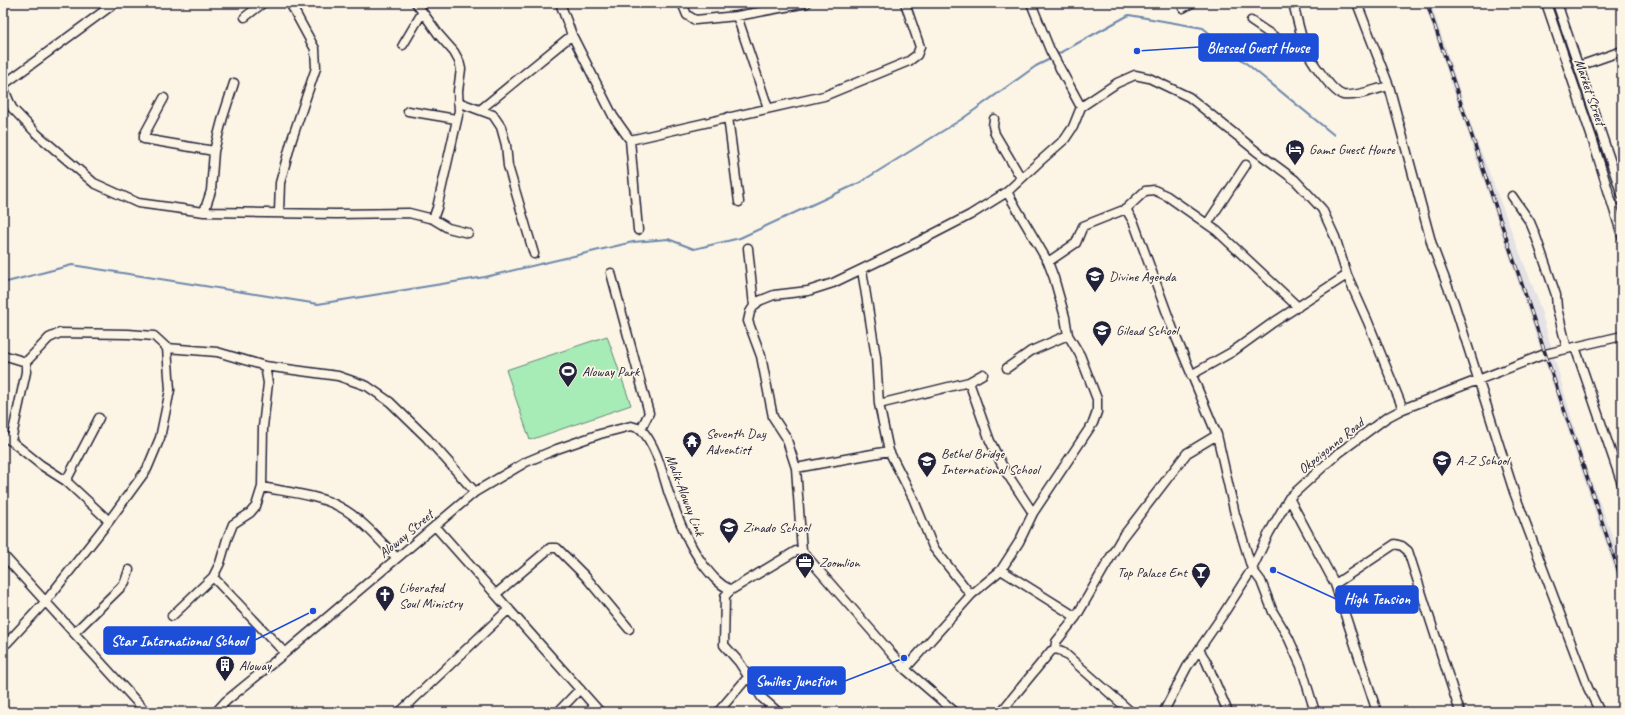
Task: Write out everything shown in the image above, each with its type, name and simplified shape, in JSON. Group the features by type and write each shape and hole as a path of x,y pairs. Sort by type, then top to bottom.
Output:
{"street":[{"path":"114,3 3,86 12,108 38,136 94,183 138,203 204,212 409,213 433,219 448,228 468,232"},
{"path":"245,17 263,3"},
{"path":"279,212 280,183 292,139 316,68 315,48 290,3"},
{"path":"416,3 422,13 454,52 459,61 461,70 458,102 459,111 437,208 433,219"},
{"path":"560,3 572,35 613,116 630,140 638,230"},
{"path":"682,3 687,15 695,20 737,16 808,3"},
{"path":"630,140 824,96 909,60 917,55 920,47 905,3"},
{"path":"1031,3 1057,65 1081,107"},
{"path":"1183,8 1192,3"},
{"path":"1293,3 1306,49 1324,76 1335,89 1342,94 1352,95 1388,86"},
{"path":"1357,3 1388,86 1432,245 1454,303 1519,505 1588,688 1600,712"},
{"name":"Market Street","path":"1546,3 1592,138 1622,236"},
{"name":"Market Street","path":"1557,3 1622,195"},
{"path":"403,45 422,13"},
{"path":"737,16 768,108"},
{"path":"1251,21 1291,48 1306,49"},
{"path":"480,110 572,35"},
{"path":"1579,66 1622,51"},
{"path":"955,712 905,668 802,551 796,468 786,436 773,417 761,356 748,321 750,312 759,300 774,295 808,291 833,283 862,270 970,215 1007,192 1065,139 1073,127 1081,107 1117,83 1135,75 1149,78 1189,97 1256,152 1294,180 1322,209 1403,409"},
{"path":"204,212 211,191 214,151 234,83"},
{"path":"164,98 144,135 144,139 214,151"},
{"path":"458,102 493,115 501,127 506,145 508,166 534,254"},
{"path":"3,107 12,108"},
{"path":"408,111 456,119"},
{"path":"728,117 739,202"},
{"path":"994,119 993,126 995,134 1021,178"},
{"path":"1207,224 1246,165"},
{"path":"1048,262 1076,243 1083,226 1126,209 1144,191 1154,190 1167,196 1207,224 1298,307"},
{"path":"905,668 971,595 1001,570 1019,542 1033,513 1093,423 1097,412 1097,399 1080,355 1068,335 1065,317 1048,262 1007,192"},
{"path":"1512,196 1530,222 1535,234 1556,294 1557,308 1622,484"},
{"path":"1126,209 1134,223 1191,375 1217,435 1235,514 1252,569 1261,581 1273,612 1288,637 1301,666 1315,712"},
{"path":"748,248 754,306"},
{"path":"862,270 876,357 880,404 889,451 913,498 933,547 971,595"},
{"path":"611,273 649,413 641,429"},
{"path":"1191,375 1232,352 1271,324 1348,276"},
{"path":"11,440 26,372 26,362 49,338 60,333 154,336 167,348 217,352 265,366 338,376 368,386 390,402 427,438 475,492"},
{"path":"1007,368 1031,351 1068,335"},
{"name":"Okpoigonno Road","path":"1164,711 1187,667 1252,569 1269,533 1289,498 1336,455 1386,418 1403,409 1545,354 1622,336"},
{"path":"7,643 46,601 109,521 147,469 160,438 170,390 167,348"},
{"path":"3,355 26,362"},
{"path":"172,616 213,577 220,563 226,539 233,524 250,513 256,506 262,487 263,427 268,383 265,366"},
{"path":"880,404 969,382 983,374"},
{"path":"969,382 990,441 1004,469 1033,513"},
{"path":"66,481 99,418"},
{"name":"Aloway Street","path":"216,712 226,701 475,492 526,462 557,449 600,434 631,426 641,429"},
{"name":"Malik-Aloway Link","path":"641,429 650,440 677,515 691,545 712,576 722,586 731,590"},
{"path":"1055,649 1056,642 1076,617 1122,539 1187,453 1217,435"},
{"path":"3,436 11,440 41,465 66,481 109,521"},
{"path":"796,468 889,451"},
{"path":"262,487 316,498 340,506 365,526 397,558"},
{"path":"1289,498 1336,584 1377,712"},
{"path":"435,526 600,712"},
{"path":"1336,584 1395,544 1402,546 1408,551 1460,712"},
{"path":"496,594 550,548 557,548 586,576 629,629"},
{"path":"778,712 762,698 739,662 724,645 725,596 731,590 796,551 802,551"},
{"path":"3,555 146,712"},
{"path":"74,633 121,588 125,582 129,570"},
{"path":"1001,570 1076,617"},
{"path":"213,577 285,653"},
{"path":"400,712 509,609"},
{"path":"1001,712 1051,651 1055,649 1062,651 1131,712"},
{"path":"1199,650 1206,661 1228,712"},
{"path":"718,712 748,677"},
{"path":"558,712 580,689"}],"shaded area":[{"path":"1424,3 1431,3 1474,133 1537,297 1585,464 1622,561 1622,592"}],"green space":[{"name":"Aloway Park","path":"607,336 631,405 530,440 506,370"}],"waterway":[{"path":"1056,55 1129,15 1203,28 1334,135"},
{"path":"3,283 72,265 318,304 485,277 633,242 668,239 694,249 740,238 859,183 962,119 1036,66 1052,58"}],"railway":[{"path":"1427,3 1622,581"}],"place":[{"name":"Blessed Guest House","path":"1137,51"},
{"name":"Gams Guest House","path":"1295,166"},
{"name":"Divine Agenda","path":"1095,293"},
{"name":"Gilead School","path":"1102,347"},
{"name":"Aloway Park","path":"568,388"},
{"name":"Seventh Day Adventist","path":"692,458"},
{"name":"A-Z School","path":"1442,477"},
{"name":"Bethel Bridge International School","path":"927,478"},
{"name":"Zinado School","path":"729,544"},
{"name":"High Tension","path":"1273,570"},
{"name":"Zoomlion","path":"805,579"},
{"name":"Top Palace Ent","path":"1201,589"},
{"name":"Star International School","path":"313,611"},
{"name":"Liberated Soul Ministry","path":"385,612"},
{"name":"Smilies Junction","path":"904,658"},
{"name":"Aloway","path":"225,682"}]}
